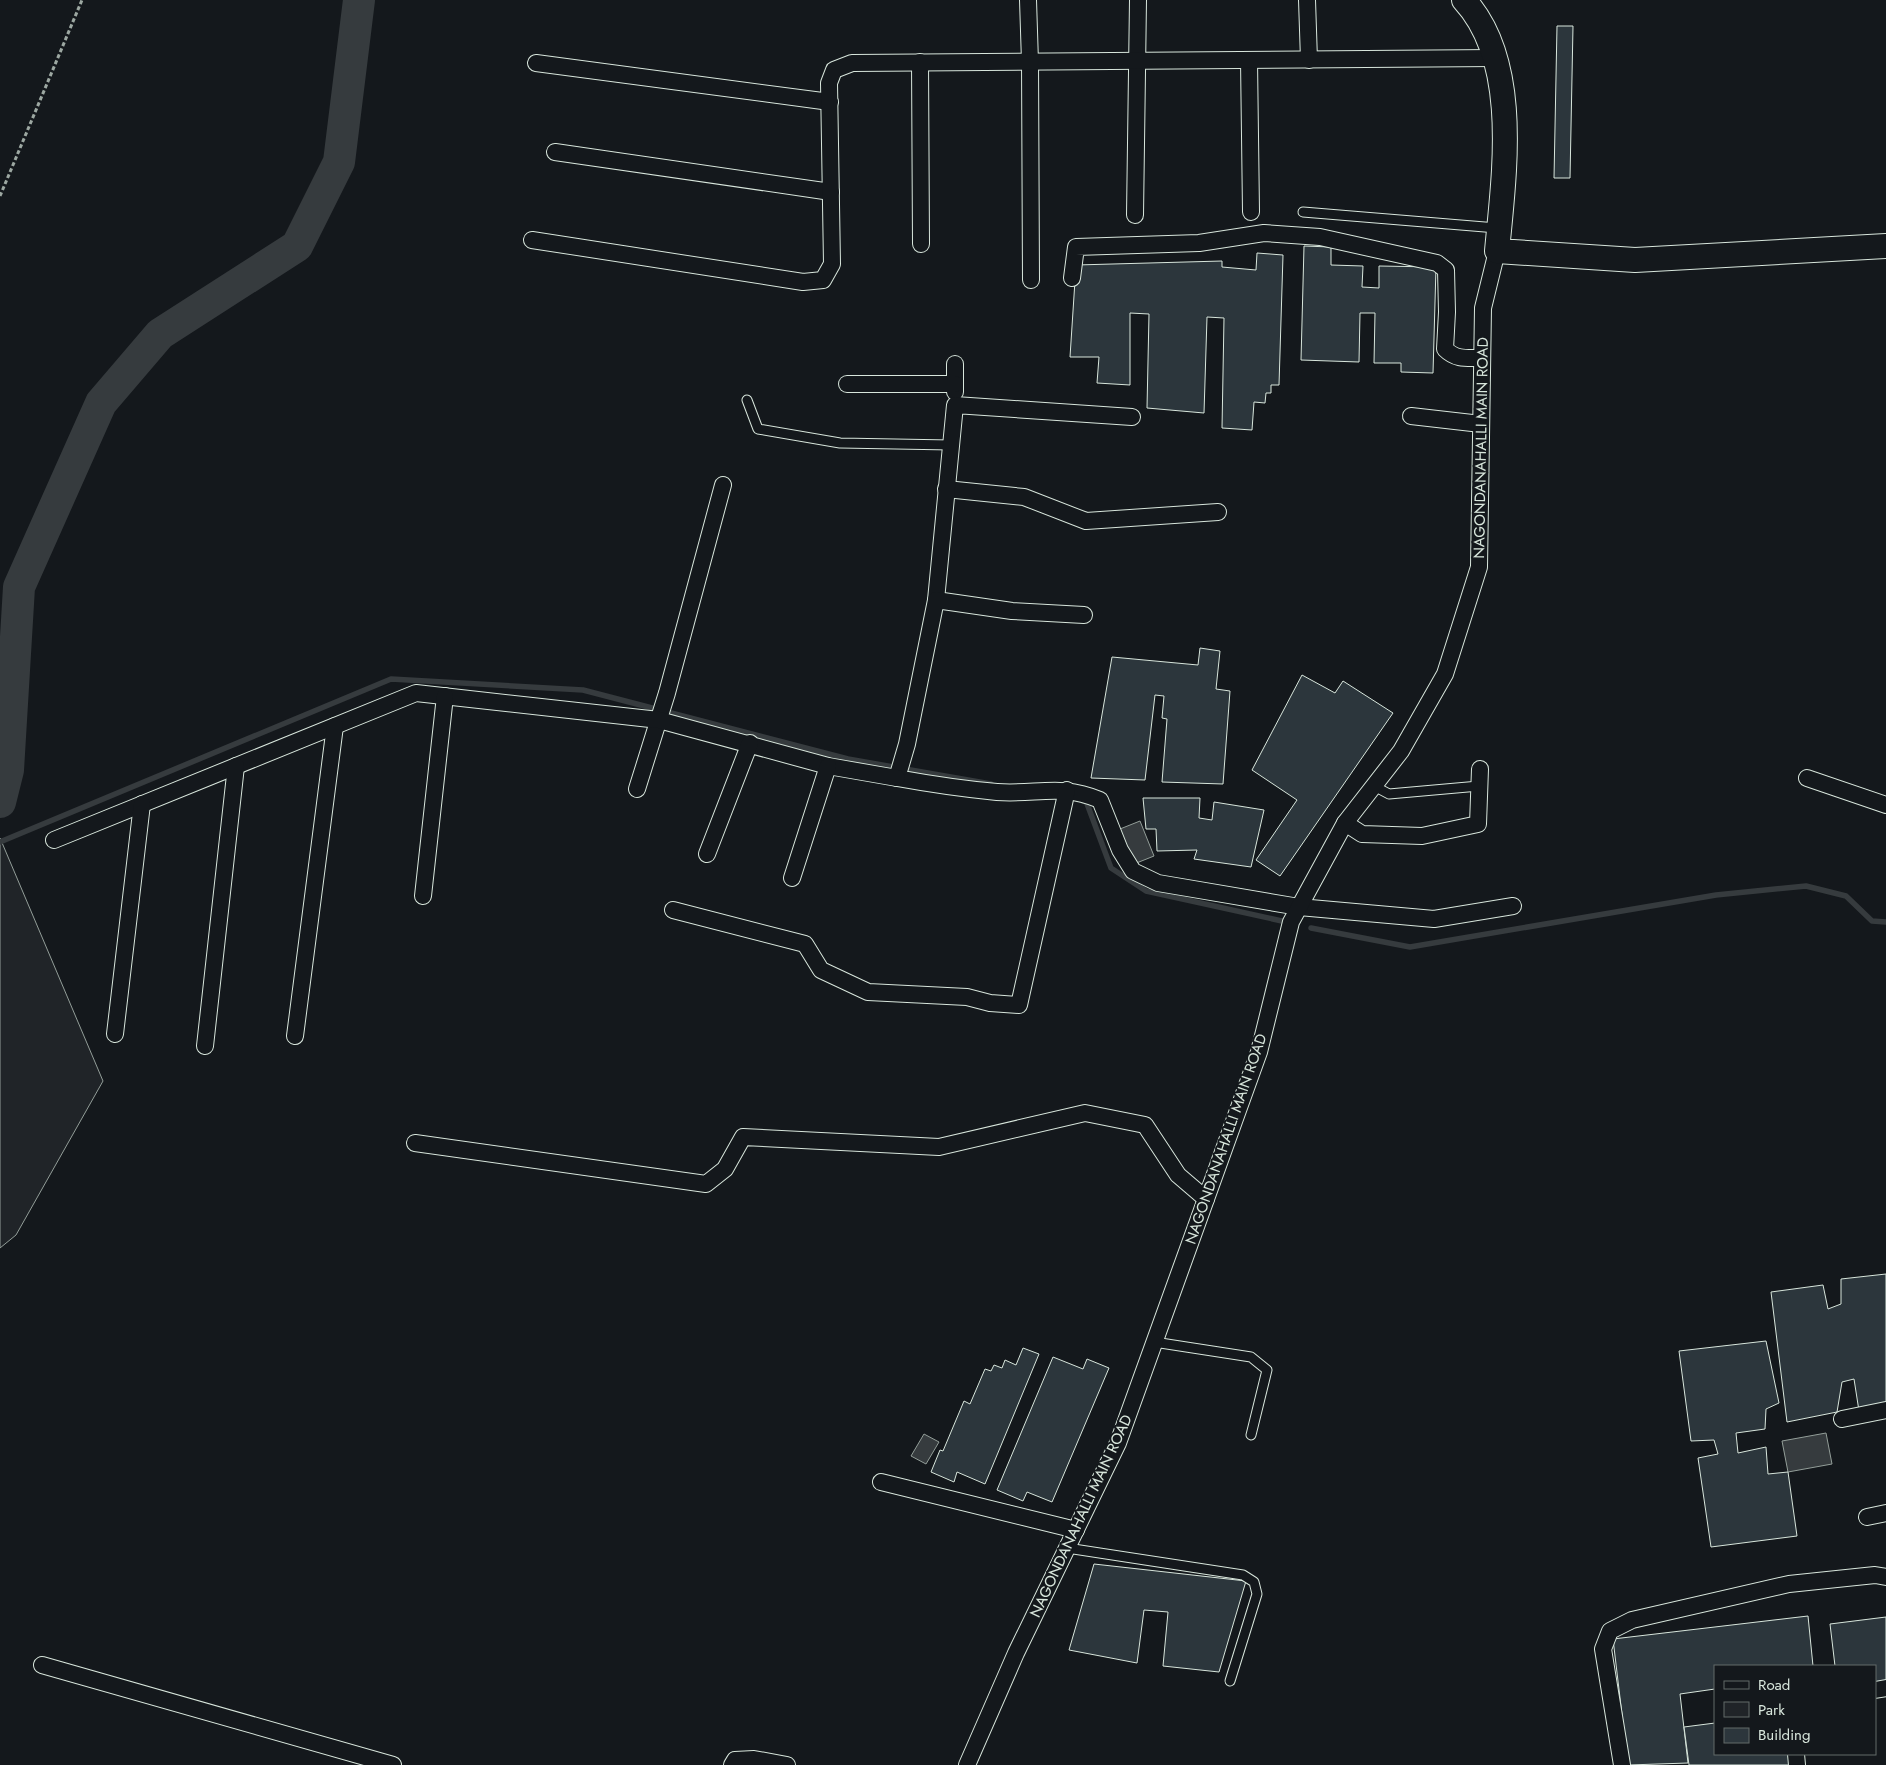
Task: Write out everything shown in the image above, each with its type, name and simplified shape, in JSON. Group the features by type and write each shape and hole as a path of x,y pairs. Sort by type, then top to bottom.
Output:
{"street":[{"path":"1028,0 1030,62 1030,280"},
{"path":"1135,215 1138,0"},
{"path":"1308,0 1309,60"},
{"path":"1464,0 1479,16 1495,58 1505,115 1506,151 1498,240 1635,260 1886,246"},
{"path":"532,240 803,282 823,280 832,264 829,83 834,70 852,63 1495,58"},
{"path":"1249,60 1251,212"},
{"path":"920,62 921,244"},
{"path":"536,63 830,102"},
{"path":"555,152 831,192"},
{"path":"1072,278 1076,247 1199,243 1224,237 1264,233 1320,237 1437,263 1446,270 1448,282 1445,349 1450,355 1459,358 1482,358"},
{"name":"NAGONDANAHALLI MAIN ROAD","path":"967,1765 1016,1653 1118,1443 1259,1052 1291,922 1345,823 1401,751 1445,674 1479,567 1483,308 1498,240"},
{"path":"898,778 936,600 956,405 955,364"},
{"path":"847,384 955,384"},
{"path":"956,405 1132,417"},
{"path":"1411,416 1481,424"},
{"path":"637,790 659,720 722,484"},
{"path":"946,489 1024,497 1086,521 1218,512"},
{"path":"936,600 1012,611 1084,615"},
{"path":"54,840 416,693 659,720 750,743 828,766 898,778 999,792 1067,790 1080,792 1100,800 1120,850 1133,871 1158,883 1299,906 1434,919 1513,906"},
{"path":"423,896 445,696"},
{"path":"295,1036 335,726"},
{"path":"707,854 750,743"},
{"path":"205,1046 236,766"},
{"path":"792,878 828,766"},
{"path":"1345,823 1362,834 1422,836 1478,824 1480,778"},
{"path":"1807,778 1886,805"},
{"path":"673,910 805,944 821,970 868,992 967,997 990,1003 1019,1005 1067,790"},
{"path":"115,1034 142,804"},
{"path":"415,1143 706,1184 726,1169 743,1137 939,1147 1085,1112 1145,1125 1178,1175 1206,1198"},
{"path":"1842,1419 1886,1410"},
{"path":"882,1482 1076,1530"},
{"path":"1867,1517 1886,1513"},
{"path":"1622,1765 1604,1649 1610,1631 1632,1620 1788,1584 1876,1575 1886,1577"},
{"path":"42,1665 393,1765"},
{"path":"732,1765 735,1760 754,1759 787,1765"}],"lane":[{"path":"1303,212 1498,240"},
{"path":"747,400 758,428 840,443 951,445"},
{"path":"1374,786 1389,794 1480,778"},
{"path":"1154,1342 1251,1357 1267,1370 1251,1435"},
{"path":"1067,1548 1242,1574 1254,1582 1257,1594 1230,1681"}],"path":[{"path":"0,196 82,0"}],"green space":[{"path":"0,838 103,1081 16,1235 0,1248"}],"shaded area":[{"path":"1140,821 1154,856 1134,864 1120,829"},
{"path":"1826,1433 1832,1464 1788,1472 1782,1441"},
{"path":"924,1434 939,1442 926,1464 911,1456"}],"building":[{"path":"1557,26 1573,26 1570,178 1554,178"},
{"path":"1304,246 1331,247 1331,265 1363,266 1362,287 1379,288 1379,266 1436,267 1433,373 1401,372 1401,363 1374,363 1375,313 1360,313 1359,362 1301,360"},
{"path":"1257,253 1283,255 1279,385 1271,385 1271,393 1266,393 1265,403 1254,402 1252,430 1222,428 1224,318 1207,317 1204,413 1147,408 1149,314 1130,313 1130,385 1097,383 1099,357 1070,357 1076,265 1222,261 1222,267 1256,270"},
{"path":"1200,648 1220,651 1216,689 1230,691 1223,784 1162,782 1167,719 1162,718 1164,696 1155,695 1145,780 1091,778 1112,657 1198,665"},
{"path":"1302,675 1335,693 1343,681 1393,713 1280,876 1256,860 1297,800 1252,770"},
{"path":"1143,798 1200,798 1199,818 1212,820 1214,802 1264,810 1251,867 1194,859 1197,850 1157,851 1156,829 1146,829"},
{"path":"1886,1274 1886,1404 1859,1411 1854,1379 1842,1382 1837,1412 1787,1422 1771,1292 1823,1285 1828,1309 1841,1304 1841,1279"},
{"path":"1766,1341 1779,1403 1766,1409 1765,1429 1736,1433 1738,1453 1766,1447 1768,1474 1788,1472 1797,1536 1711,1547 1698,1458 1718,1454 1714,1440 1691,1441 1679,1351"},
{"path":"1023,1348 1039,1354 985,1484 957,1472 954,1482 931,1472 940,1450 943,1451 964,1401 970,1404 985,1369 991,1371 994,1365 1002,1368 1005,1360 1016,1365"},
{"path":"1053,1357 1083,1369 1087,1359 1109,1368 1052,1502 1027,1492 1023,1501 997,1490"},
{"path":"1094,1564 1246,1581 1219,1672 1163,1666 1168,1612 1144,1610 1137,1663 1069,1650"},
{"path":"1808,1616 1813,1665 1714,1665 1714,1689 1680,1694 1688,1763 1628,1765 1613,1639"},
{"path":"1886,1617 1886,1681 1876,1683 1876,1665 1835,1665 1830,1624"},
{"path":"1714,1723 1714,1755 1791,1755 1792,1765 1689,1765 1684,1727"}],"waterway":[{"path":"0,802 8,770 19,587 101,403 160,334 297,246 339,162 359,0"},
{"path":"0,842 391,679 583,690 848,759 991,784"},
{"path":"1083,801 1086,801 1111,868 1146,891 1282,921"},
{"path":"1311,928 1410,947 1716,895 1806,886 1846,896 1872,921 1886,922"}]}
